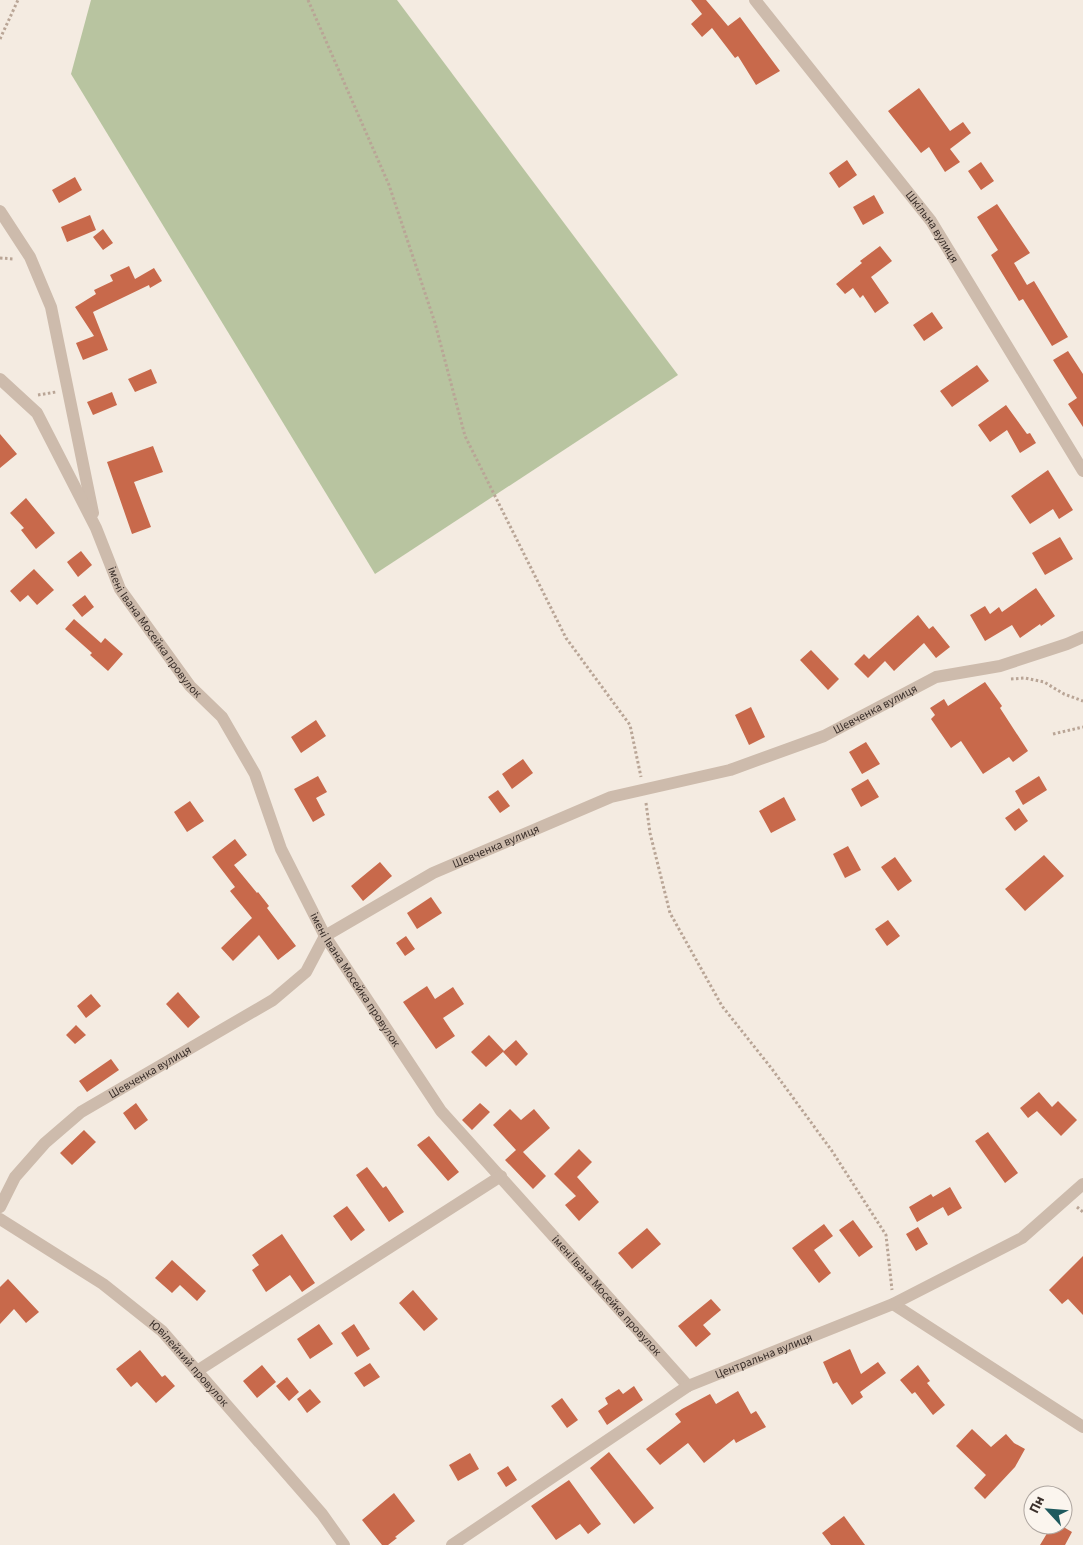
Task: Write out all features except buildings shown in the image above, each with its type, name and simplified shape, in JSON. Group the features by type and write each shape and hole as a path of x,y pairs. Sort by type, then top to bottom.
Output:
{"street":[{"name":"Шкільна вулиця","path":"755,0 931,221 1083,471"},
{"path":"767,15 768,0"},
{"name":"імені Івана Мосейка провулок","path":"0,211 30,257 51,308 96,528"},
{"name":"імені Івана Мосейка провулок","path":"0,379 36,413 96,528 120,589 190,686 222,717 255,774 281,849 325,936 441,1111 688,1386"},
{"name":"Шевченка вулиця","path":"0,1207 15,1176 45,1143 81,1112 273,1000 306,972 325,936 433,872 611,797 730,770 824,736 936,677 1000,666 1083,637"},
{"path":"197,1370 501,1176"},
{"name":"Центральна вулиця","path":"452,1545 688,1386 893,1304 1022,1238 1083,1184"},
{"name":"Ювілейний провулок","path":"0,1219 110,1290 162,1331 322,1514 344,1545"},
{"path":"893,1304 1083,1427"}],"path":[{"path":"0,39 18,0"},
{"path":"308,0 389,185 435,323 465,436 566,638 630,725 644,790 650,833 670,913 722,1006 772,1069 832,1151 886,1235 893,1304"},
{"path":"20,397 68,390"},
{"path":"1010,678 1025,678 1044,682 1064,694 1083,701"},
{"path":"1053,734 1083,727"}],"green space":[{"path":"91,0 397,0 678,375 375,574 71,74"}]}
